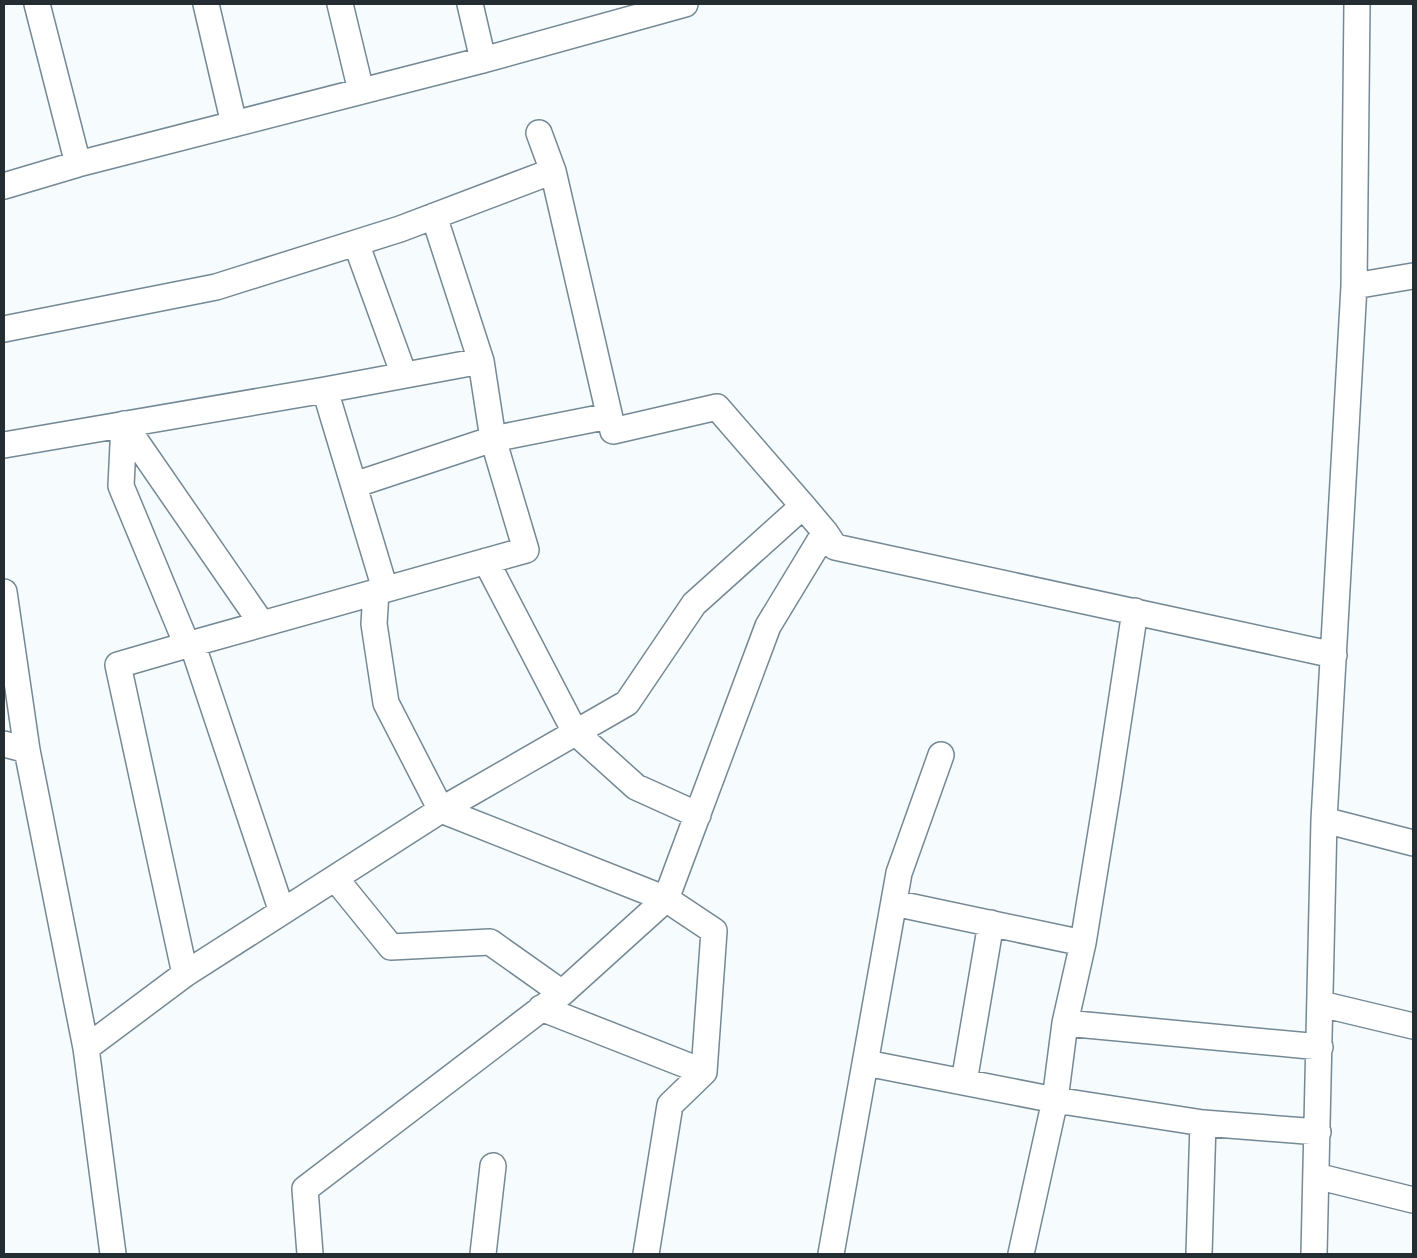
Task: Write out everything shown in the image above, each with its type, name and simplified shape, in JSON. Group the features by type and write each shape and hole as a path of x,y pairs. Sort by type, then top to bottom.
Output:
{"street":[{"path":"37,4 78,164"},
{"path":"206,4 234,124"},
{"path":"340,4 361,91"},
{"path":"470,4 483,60"},
{"path":"4,186 78,164 483,60 651,8 685,4"},
{"path":"1314,1254 1324,820 1354,286 1357,4"},
{"path":"538,133 553,170 613,431 717,407 825,532 835,547 1334,655"},
{"path":"4,328 216,287 400,229 553,170"},
{"path":"185,974 118,665 526,550 493,439 481,361 434,216"},
{"path":"356,243 404,375"},
{"path":"1354,286 1413,276"},
{"path":"4,445 326,390 481,361"},
{"path":"326,390 354,485 381,591 374,624 386,703 441,810 666,899 714,931 704,1072 670,1105 646,1254"},
{"path":"354,485 493,439 609,416"},
{"path":"124,424 262,624"},
{"path":"124,424 120,486 189,644 282,912"},
{"path":"86,1048 185,974 441,810 627,703 694,604 803,506"},
{"path":"310,1254 305,1189 562,992 666,899 768,626 825,532"},
{"path":"486,561 575,732 636,787 698,815"},
{"path":"4,592 15,747 86,1048 114,1254"},
{"path":"1021,1254 1055,1100 1065,1023 1083,943 1135,611"},
{"path":"832,1254 899,874 941,755"},
{"path":"1324,820 1413,843"},
{"path":"335,878 392,946 490,942 562,992"},
{"path":"894,903 1083,943"},
{"path":"964,1082 991,923"},
{"path":"1321,1004 1413,1026"},
{"path":"541,1008 704,1072"},
{"path":"1065,1023 1320,1047"},
{"path":"866,1063 1055,1100 1203,1124 1318,1132"},
{"path":"1199,1254 1203,1124"},
{"path":"483,1254 493,1166"},
{"path":"1316,1176 1413,1200"}]}
